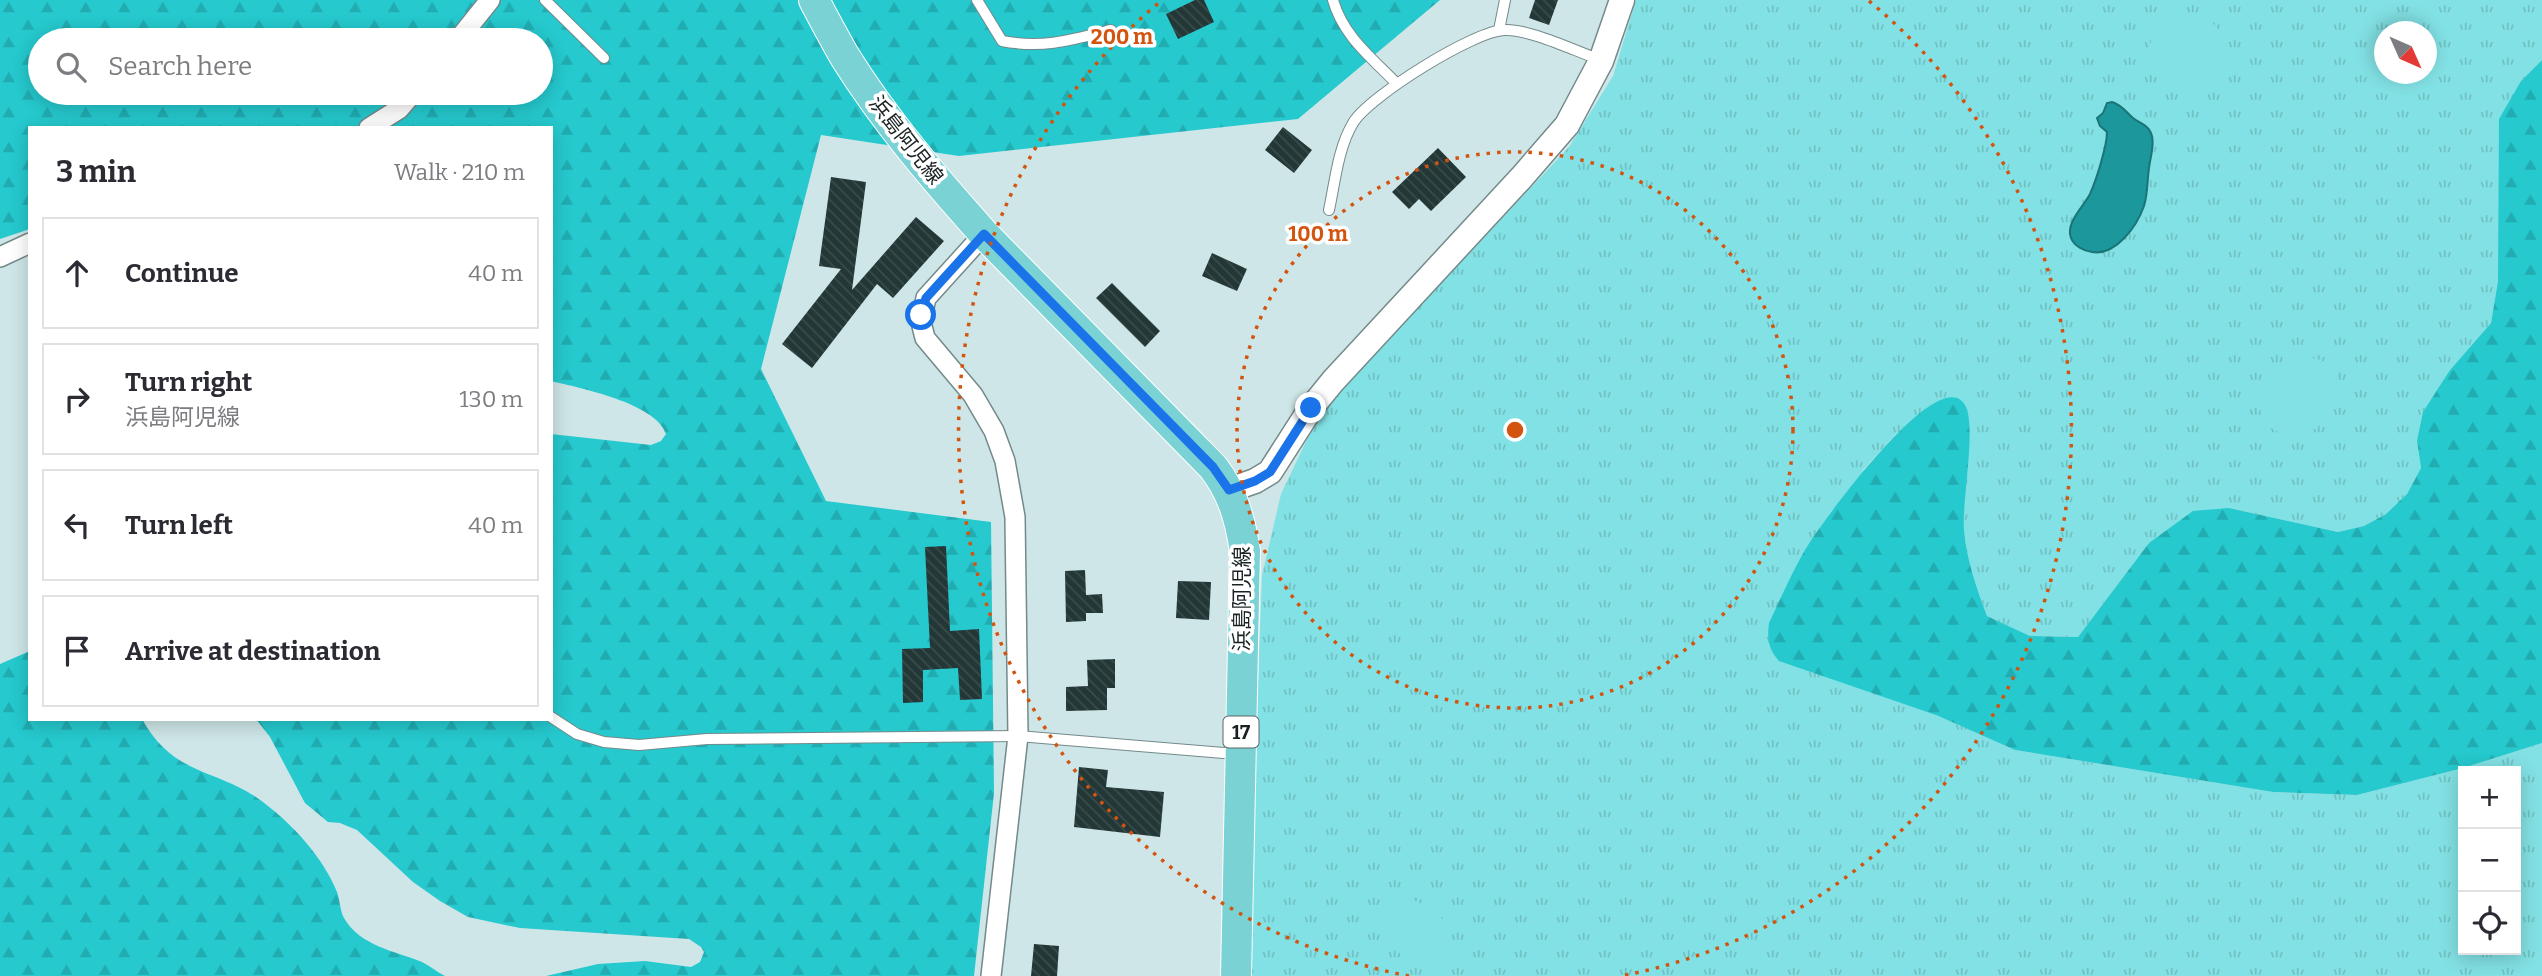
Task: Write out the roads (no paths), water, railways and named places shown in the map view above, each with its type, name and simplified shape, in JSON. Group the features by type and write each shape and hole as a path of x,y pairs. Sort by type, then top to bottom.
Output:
{"main road":[{"name":"浜島阿児線","path":"814,0 844,55 919,159 984,234 1213,467 1229,490 1240,519 1245,551 1236,976"}],"street":[{"path":"468,28 490,0"},
{"path":"1229,490 1255,481 1270,472 1311,408 1333,381 1567,125 1601,61 1622,0"},
{"path":"372,126 402,105"},
{"path":"984,234 926,298 921,322 925,338 960,378 985,414 1005,461 1012,491 1016,542 1017,736 990,976"},
{"path":"0,257 28,244"}],"lane":[{"path":"545,0 604,58"},
{"path":"977,0 1002,41 1040,45 1111,30"},
{"path":"1333,0 1346,30 1397,84"},
{"path":"1499,30 1505,0"},
{"path":"1329,210 1345,138 1353,121 1365,107 1397,84 1468,40 1499,30 1519,31 1601,61"},
{"path":"553,718 577,734 604,742 639,745 707,739 1017,736 1241,754"}]}
